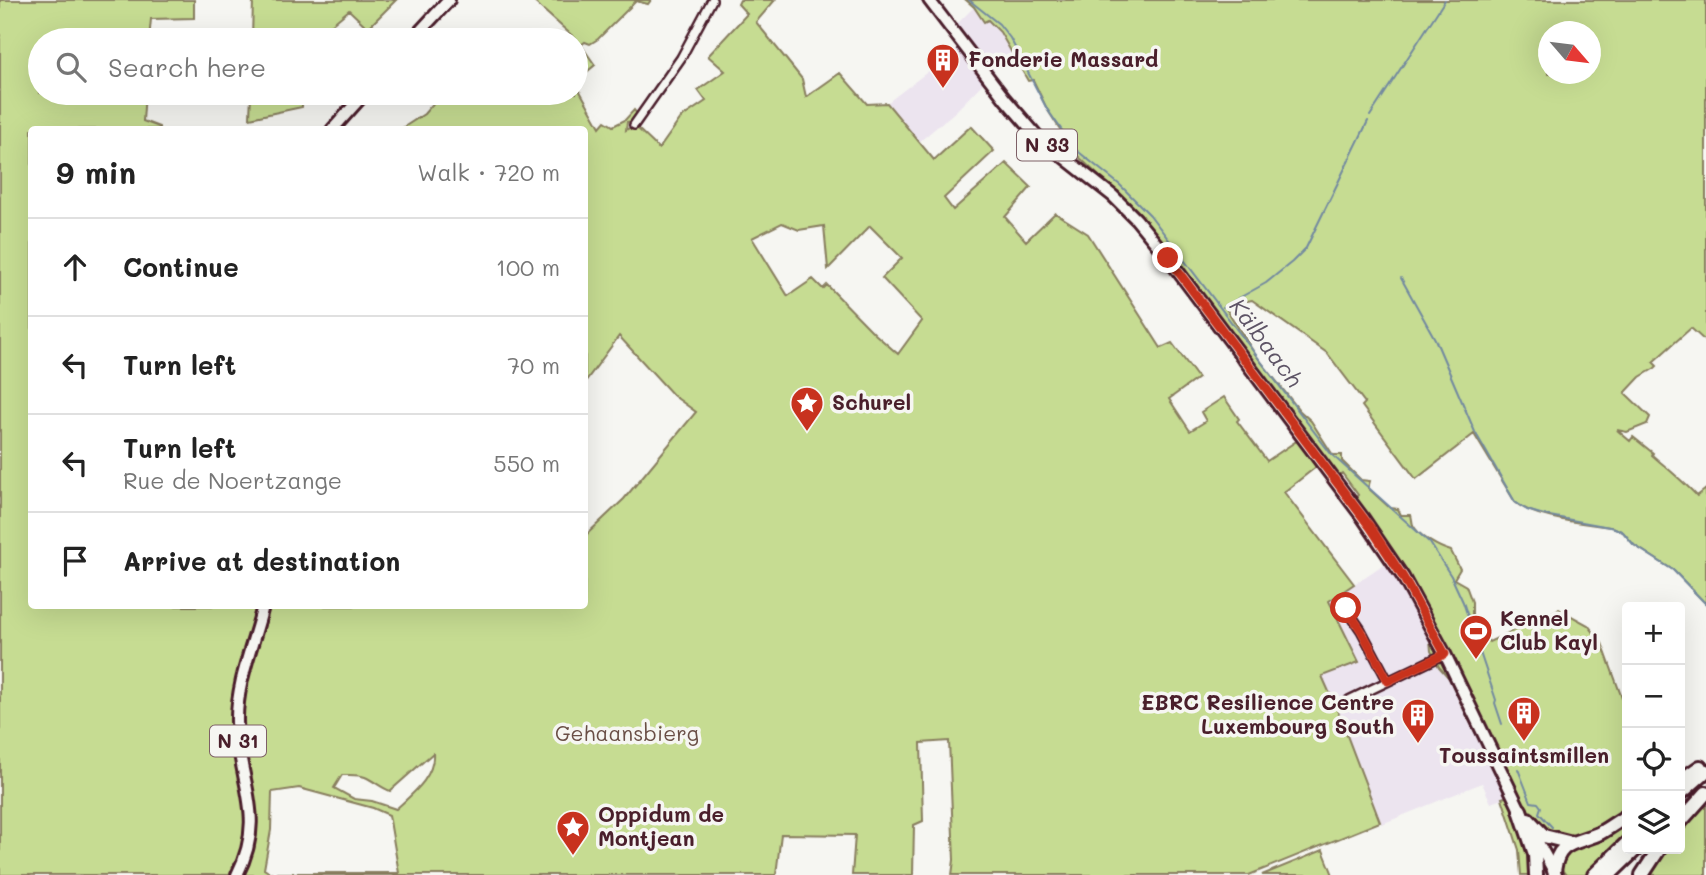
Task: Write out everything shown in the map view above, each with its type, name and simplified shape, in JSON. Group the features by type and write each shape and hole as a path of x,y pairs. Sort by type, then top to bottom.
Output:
{"highway":[{"path":"1685,777 1706,762"},
{"path":"1683,791 1706,771"},
{"path":"1685,804 1706,785"},
{"path":"1685,816 1706,793"},
{"path":"1520,810 1544,835 1572,843"},
{"path":"1520,810 1535,853 1536,875"},
{"path":"1555,873 1557,855 1562,848 1598,833 1622,819"},
{"path":"1594,875 1622,848"},
{"path":"1609,875 1631,854"},
{"path":"1642,875 1656,854"}],"main road":[{"path":"423,28 449,0"},
{"name":"N 33","path":"929,0 1030,129 1056,153 1121,203 1168,258 1371,528 1403,577 1445,654 1520,810 1555,873"},
{"path":"336,126 354,105"},
{"name":"N 31","path":"237,875 249,845 252,817 236,720 262,609"}],"street":[{"path":"634,125 681,58 712,0"},
{"path":"1346,608 1388,681"},
{"path":"1349,700 1445,654"}],"shaded area":[{"path":"974,7 985,22 987,20 1000,32 1014,54 989,72 955,26"},
{"path":"960,47 985,81 956,111 919,142 887,103"},
{"path":"1387,562 1430,639 1431,651 1439,667 1449,678 1509,796 1491,803 1482,783 1382,824 1380,822 1322,676 1359,662 1329,601"}],"green space":[{"name":"Gehaansbierg","path":"0,0 194,0 194,18 151,19 150,28 28,28 28,105 144,105 143,121 156,126 28,126 28,609 588,609 588,533 624,499 696,412 674,396 619,336 588,378 588,126 406,126 424,114 432,105 588,105 600,127 605,121 613,126 625,120 634,110 638,115 634,121 627,122 626,130 634,125 659,149 681,118 706,101 698,90 725,71 708,56 747,14 738,4 740,0 775,0 756,22 802,79 806,97 840,73 867,104 887,103 934,160 971,126 994,151 944,198 953,210 1006,163 1031,187 1005,217 1026,241 1055,213 1088,234 1161,348 1172,343 1198,378 1169,399 1190,431 1206,421 1201,412 1224,397 1239,419 1237,421 1267,461 1298,440 1316,467 1284,492 1354,584 1329,601 1359,662 1322,676 1380,822 1249,875 952,875 954,860 949,741 921,743 923,821 914,825 913,875 852,875 855,835 781,834 776,875 0,875","holes":["782,223 799,230 824,226 828,269 870,226 902,258 882,278 922,321 898,354 827,285 823,289 813,279 788,296 752,238","433,753 433,762 426,777 396,809 372,801 354,799 334,788 342,775 359,775 390,791","299,788 373,808 389,815 399,873 270,873 264,869 271,830 272,792"]},
{"path":"253,0 396,0 368,28 349,10 327,28 252,28"},
{"path":"532,0 651,0 648,4 636,1 590,44 588,28 564,28"},
{"path":"966,0 1706,0 1706,342 1691,328 1653,362 1657,366 1640,377 1625,393 1650,417 1647,424 1627,432 1617,430 1630,441 1633,437 1653,453 1652,455 1697,496 1706,489 1706,604 1673,570 1634,545 1623,532 1615,528 1548,517 1515,502 1474,434 1416,479 1362,406 1365,403 1327,353 1252,300 1238,303 1227,310 1255,354 1311,421 1333,455 1342,455 1342,461 1361,480 1370,481 1368,488 1390,508 1398,509 1401,515 1411,515 1413,525 1425,538 1451,551 1460,569 1454,579 1466,586 1472,602 1472,616 1489,642 1559,609 1588,625 1602,643 1622,698 1622,814 1592,832 1569,838 1550,832 1532,818 1514,797 1497,773 1449,678 1439,667 1431,651 1430,639 1396,575 1403,576 1408,573 1356,497 1358,495 1342,473 1336,477 1195,289 1197,286 1176,257 1174,258 1120,196 1059,138 1063,134 1033,80 1028,81 1000,32 988,20 984,22"},
{"path":"588,55 595,65 588,71"},
{"path":"251,105 302,105 302,107 250,118"},
{"path":"1509,796 1526,836 1533,875 1521,875 1519,850 1502,798"},
{"path":"1706,802 1706,875 1650,875 1665,854 1685,854 1685,825"},
{"path":"1622,822 1622,839 1586,875 1566,875 1561,869 1564,854"},
{"path":"1323,850 1333,875 1262,875"}],"waterway":[{"name":"Kälbaach","path":"969,0 999,24 1010,38 1047,109 1075,149 1120,185 1150,215 1331,454 1430,543 1451,576 1463,602 1502,724"},
{"path":"1370,116 1445,0"},
{"path":"1223,307 1266,283 1306,248 1368,121"},
{"path":"1401,278 1435,339 1475,432 1515,502 1527,510 1544,515 1615,528 1623,532 1634,545 1673,570 1706,604"},
{"name":"Kälbaach","path":"1518,769 1531,802 1538,803 1541,807 1539,813 1552,827"}],"place":[{"name":"Fonderie Massard","path":"943,90"},
{"name":"Schurel","path":"807,433"},
{"name":"Kennel Club Kayl","path":"1476,661"},
{"name":"Toussaintsmillen","path":"1524,743"},
{"name":"EBRC Resilience Centre Luxembourg South","path":"1418,745"},
{"name":"Oppidum de Montjean","path":"573,857"}],"route":[{"path":"1168,258 1371,528 1403,577 1445,654 1388,681 1346,608"}]}
